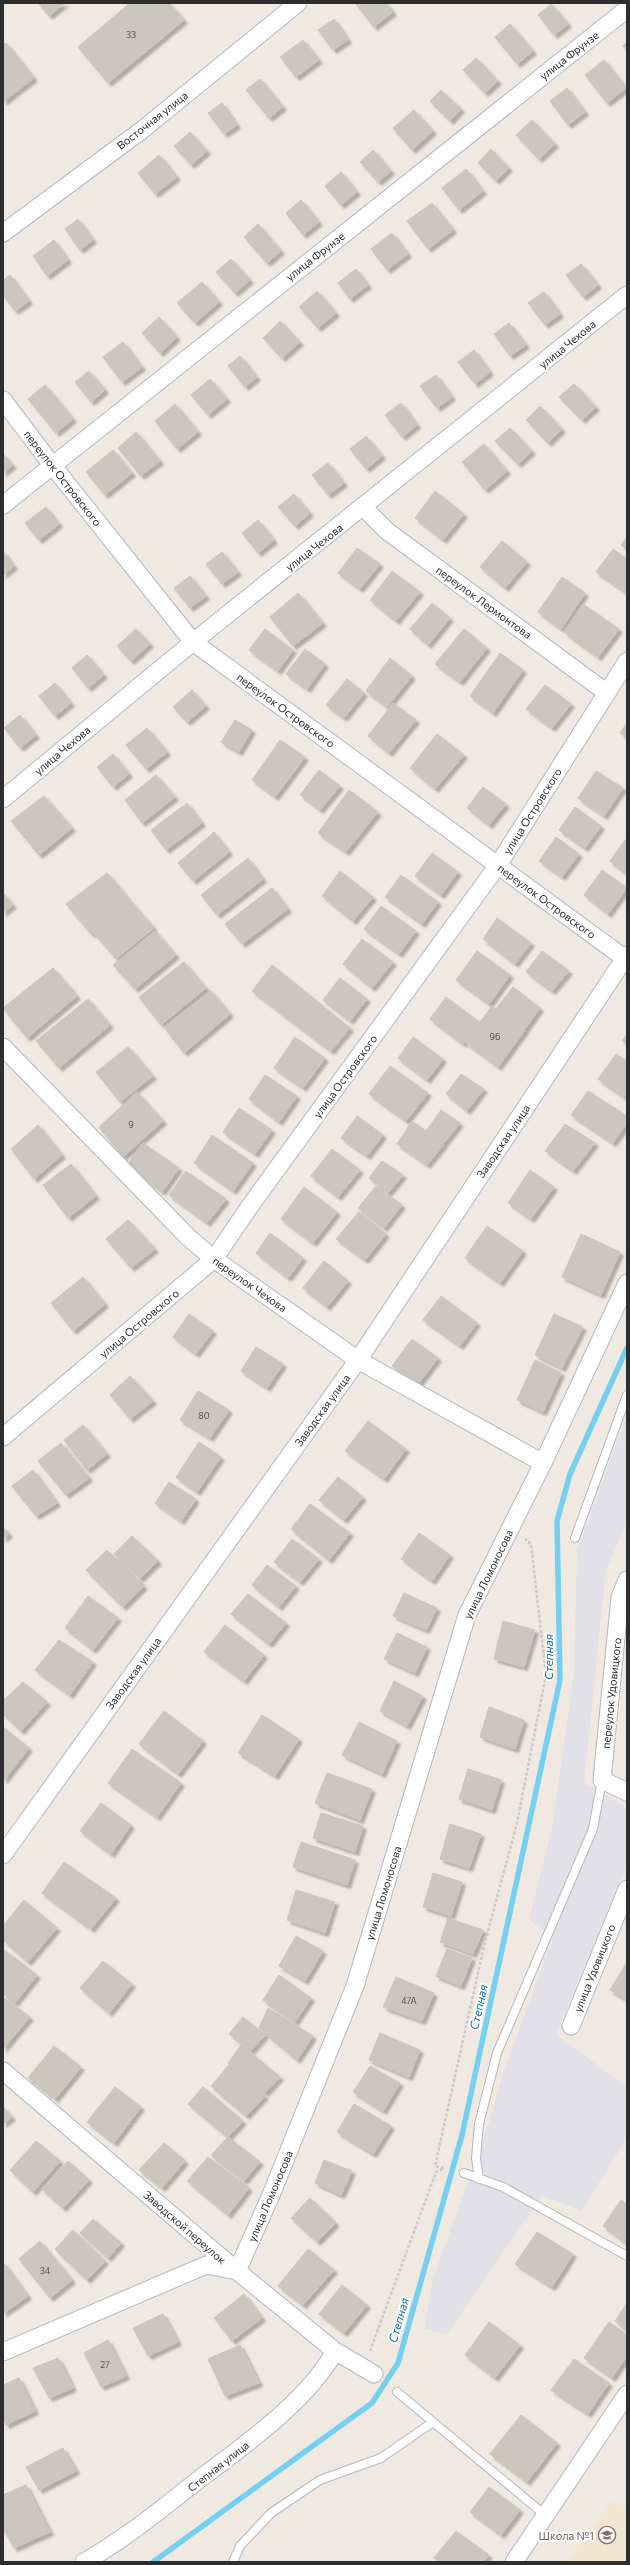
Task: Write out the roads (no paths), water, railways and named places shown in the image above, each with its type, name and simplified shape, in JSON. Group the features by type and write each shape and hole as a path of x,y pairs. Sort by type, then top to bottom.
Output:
{"street":[{"name":"Восточная улица","path":"3,233 142,130 298,3"},
{"name":"улица Фрунзе","path":"3,504 627,9"},
{"name":"улица Чехова","path":"3,799 193,642 364,508 627,295"},
{"name":"переулок Островского","path":"3,400 52,465 193,642 626,958"},
{"name":"переулок Лермонтова","path":"364,508 388,531 607,693"},
{"name":"улица Островского","path":"3,1437 214,1259 250,1206 498,865 627,662"},
{"name":"Заводская улица","path":"3,1855 358,1360 626,958"},
{"name":"переулок Чехова","path":"3,1047 189,1238 214,1259 358,1360 543,1463"},
{"name":"улица Ломоносова","path":"237,2271 271,2195 355,1986 468,1615 543,1463 627,1283"},
{"name":"переулок Удовицкого","path":"602,1780 620,1597 627,1580"},
{"path":"602,1780 627,1792"},
{"name":"улица Удовицкого","path":"571,2026 627,1889"},
{"name":"Заводской переулок","path":"3,2071 237,2271 335,2351 374,2374"},
{"path":"3,2352 206,2265 237,2271"},
{"name":"Степная улица","path":"84,2562 116,2544 262,2432 324,2370 335,2351"},
{"path":"514,2562 627,2394"}],"lane":[{"path":"575,1538 627,1395"},
{"path":"479,2179 476,2158 480,2124 497,2053 593,1829 602,1780"},
{"path":"464,2173 503,2187 627,2256"},
{"path":"397,2392 546,2515"},
{"path":"233,2562 240,2546 271,2513 320,2480 381,2458 433,2422"}],"waterway":[{"name":"Степная","path":"153,2562 372,2403 398,2363 462,2135 560,1680 557,1521 570,1474 627,1348"}],"place":[{"name":"Школа №1","path":"607,2535"}]}
